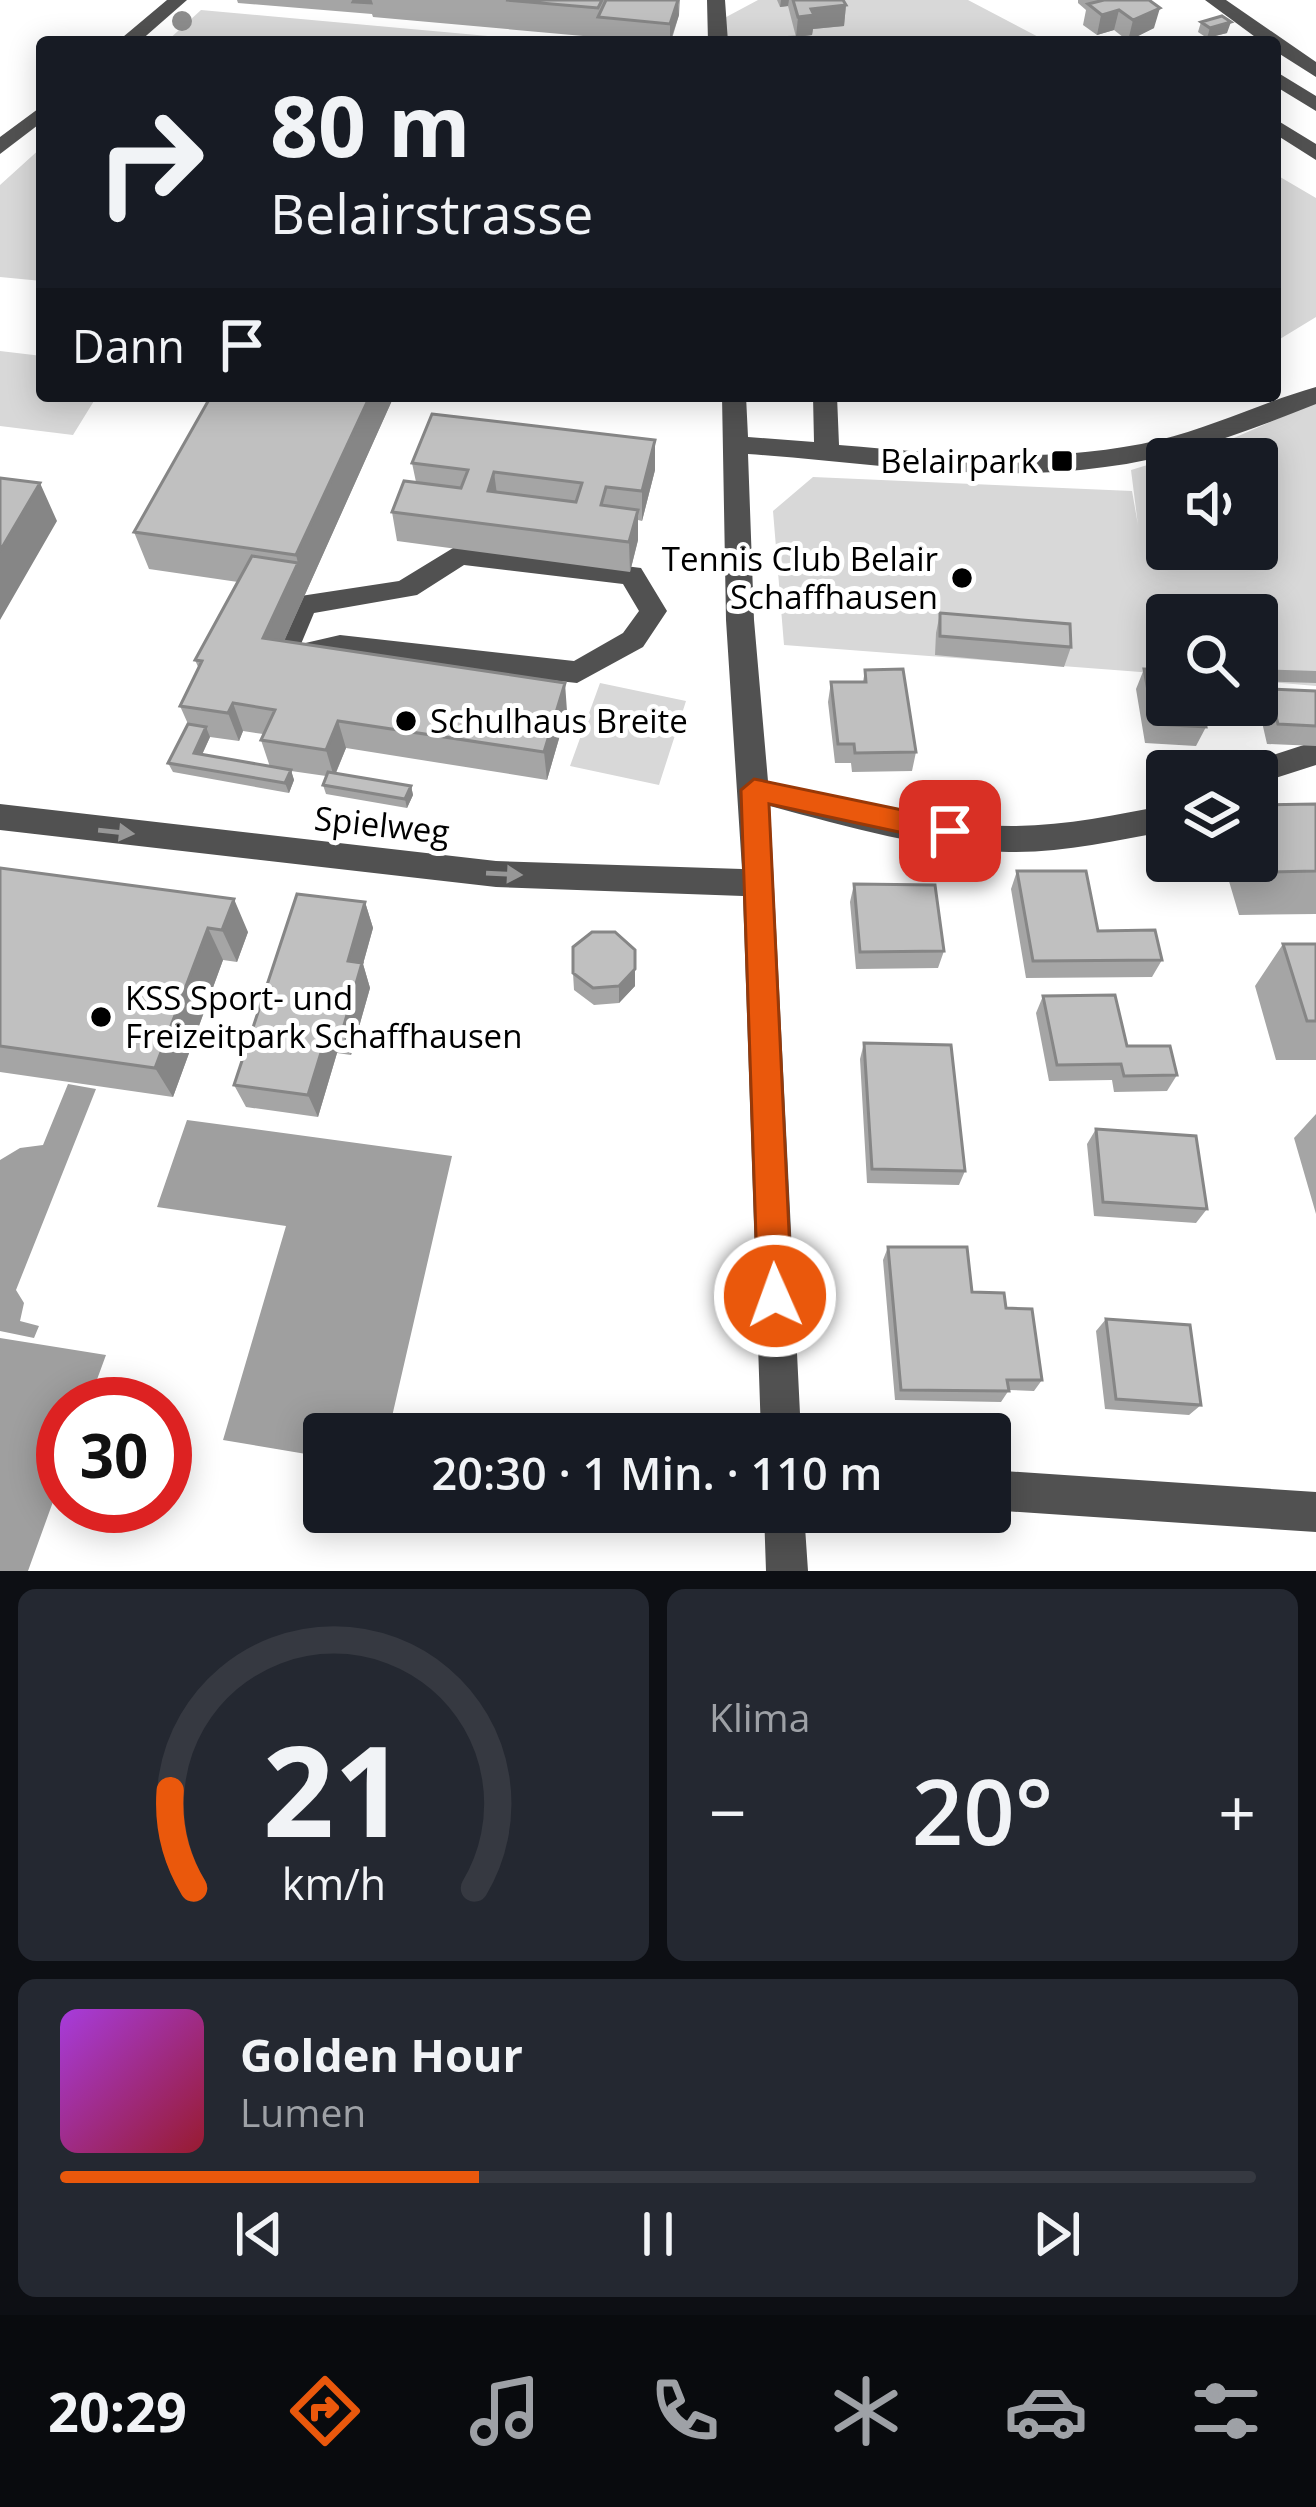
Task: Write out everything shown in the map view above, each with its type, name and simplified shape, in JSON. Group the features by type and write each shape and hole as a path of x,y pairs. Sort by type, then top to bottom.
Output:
{"street":[{"path":"134,36 178,0"},
{"path":"716,0 718,36"},
{"path":"1214,0 1266,36"},
{"path":"1281,46 1316,70"},
{"path":"1281,88 1316,105"},
{"path":"0,148 36,117"},
{"path":"1281,134 1316,127"},
{"path":"1281,135 1316,154"},
{"path":"737,446 1017,461 1104,459 1208,439 1316,395"},
{"path":"734,402 740,620 754,790 780,1413"},
{"path":"824,402 827,449"},
{"path":"458,555 631,575 653,611 650,625 610,656 577,672 340,646 280,659 304,604 402,593 437,579 458,555"},
{"path":"1278,765 1316,753"},
{"path":"754,790 847,814 1006,839 1070,836 1146,822"},
{"name":"Spielweg","path":"0,817 496,874 758,883"},
{"path":"1011,1491 1316,1512"},
{"path":"785,1533 787,1571"}],"shaded area":[{"path":"758,0 968,0 1037,36 716,36 715,23"},
{"path":"201,10 487,36 173,36"},
{"path":"36,152 36,280 0,277 0,185"},
{"path":"1281,178 1316,198 1316,317 1281,338"},
{"path":"0,351 36,355 36,402 93,402 73,435 0,426"},
{"name":"Tennis Club Belair Schaffhausen","path":"1316,402 1316,686 1278,683 1278,594 1146,594 1146,672 784,645 773,511 813,477 1132,491 1138,525 1131,470 1146,465 1146,570 1278,570 1278,438 1234,438"},
{"path":"600,683 686,701 659,785 570,766"},
{"path":"68,1084 96,1089 16,1290 24,1303 20,1321 39,1326 34,1338 0,1331 0,1160 20,1148 43,1145"},
{"path":"187,1120 452,1156 393,1413 303,1413 303,1453 223,1440 286,1226 157,1207"},
{"path":"0,1338 106,1355 98,1377 36,1377 36,1533 42,1533 28,1571 0,1571"}],"building":[{"path":"506,0 602,0 598,8"},
{"path":"606,0 678,0 670,24 598,17"},
{"path":"793,0 843,0 846,5 811,9 814,15 798,17"},
{"path":"1149,0 1160,8 1133,20 1119,10 1102,15 1088,4"},
{"path":"1222,16 1231,22 1210,28 1201,22"},
{"path":"208,402 367,402 296,555 134,532"},
{"path":"432,414 655,440 642,491 606,487 601,505 638,510 629,542 392,512 404,481 461,488 468,470 412,463","holes":["494,472 582,483 576,502 488,491"]},
{"path":"0,478 40,483 0,551"},
{"path":"252,556 298,563 263,638 565,683 544,752 338,721 326,750 261,740 275,710 233,703 228,713 180,706 202,661 195,660"},
{"path":"940,613 1070,624 1071,647 940,636"},
{"path":"903,669 916,752 855,753 854,744 838,744 831,682 866,682 865,670"},
{"path":"1278,689 1316,691 1316,726 1278,724"},
{"path":"188,724 206,727 194,753 291,770 285,783 168,763"},
{"path":"328,772 411,786 405,799 323,785"},
{"path":"1316,804 1316,871 1278,872 1278,805"},
{"name":"KSS Sport- und Freizeitpark Schaffhausen","path":"0,868 234,899 222,930 208,928 155,1068 0,1046"},
{"path":"1017,871 1086,871 1098,931 1155,930 1162,960 1033,961"},
{"path":"854,884 935,885 944,951 860,952"},
{"path":"297,894 365,902 348,961 362,963 342,1032 328,1030 308,1095 234,1085"},
{"path":"592,932 615,932 635,950 635,969 619,986 593,988 573,973 573,947"},
{"path":"1283,944 1316,944 1316,1021 1307,1021"},
{"path":"1115,995 1127,1046 1170,1046 1177,1075 1124,1076 1121,1064 1057,1065 1043,996"},
{"path":"864,1043 951,1045 965,1171 872,1169"},
{"path":"1096,1129 1196,1136 1207,1209 1103,1202"},
{"path":"888,1247 967,1247 972,1292 1004,1293 1006,1308 1032,1309 1042,1380 1007,1380 1009,1391 901,1390"},
{"path":"1106,1319 1190,1325 1201,1405 1116,1399"}],"waterway":[{"path":"1278,676 1316,677"}],"place":[{"name":"Belairpark","path":"1062,461"},
{"name":"Tennis Club Belair Schaffhausen","path":"962,578"},
{"name":"Schulhaus Breite","path":"406,721"},
{"name":"KSS Sport- und Freizeitpark Schaffhausen","path":"101,1017"}],"route":[{"path":"775,1296 754,790 847,814 950,831"}]}
